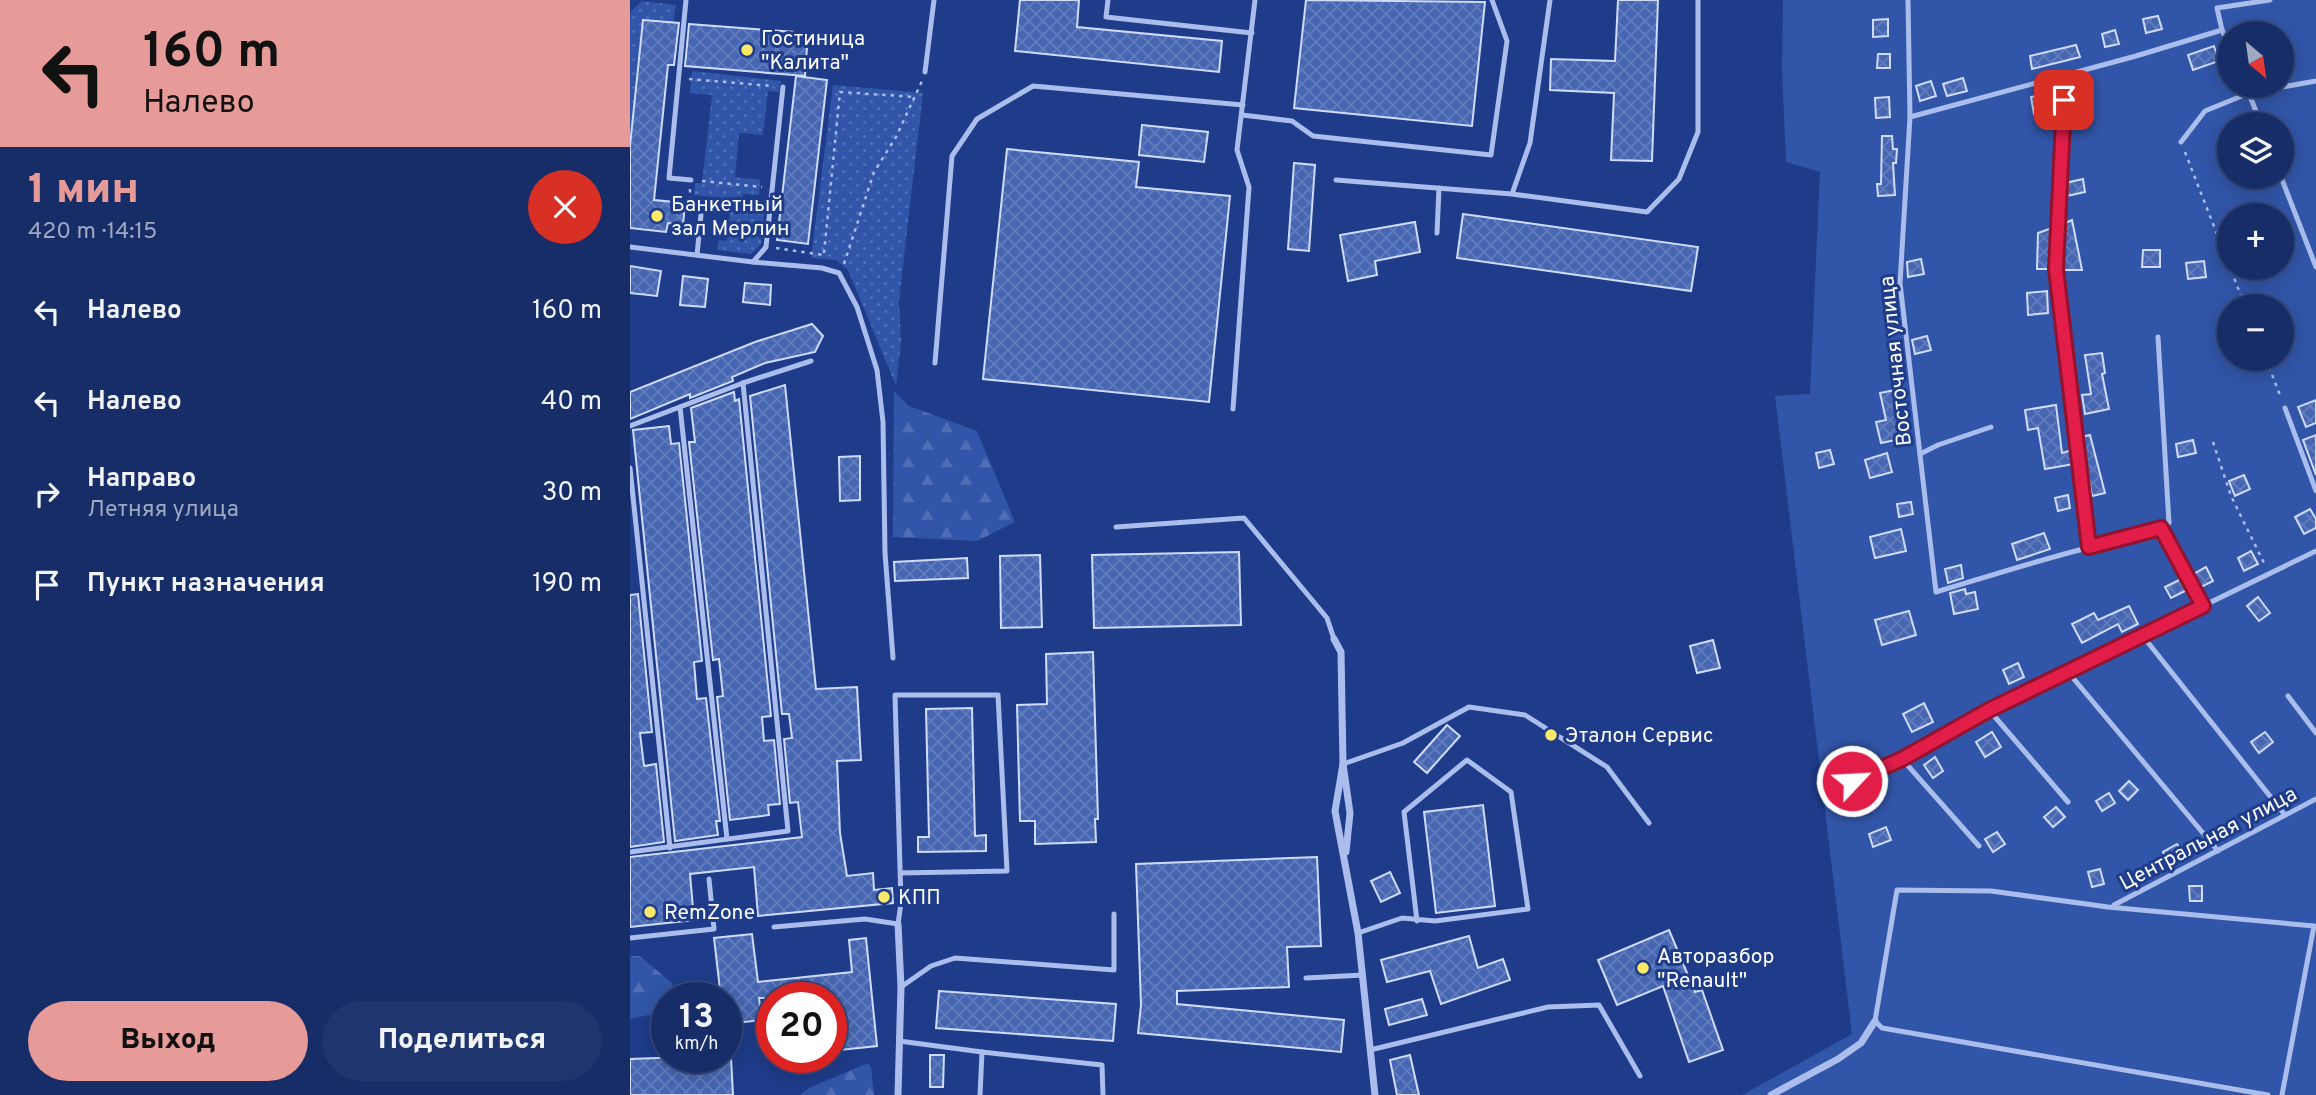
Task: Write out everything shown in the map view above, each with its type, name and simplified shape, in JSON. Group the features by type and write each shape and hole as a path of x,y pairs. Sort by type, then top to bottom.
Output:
{"street":[{"path":"1334,639 1341,652 1343,764 1350,813 1345,864"},
{"path":"1343,764 1335,811 1358,933 1375,1095"},
{"path":"898,923 901,987 898,1095"},
{"path":"1771,1095 1838,1059 1860,1043 1875,1021"}],"lane":[{"path":"686,0 669,178 691,180"},
{"path":"925,72 934,0"},
{"path":"1108,0 1106,17 1252,33"},
{"path":"1233,409 1249,187 1237,150 1255,0"},
{"path":"1242,115 1292,121 1312,136 1491,155 1507,41 1492,0"},
{"path":"1512,194 1530,143 1550,0"},
{"path":"1335,180 1512,194 1647,212 1679,179 1698,132 1698,0"},
{"name":"Восточная улица","path":"1908,0 1910,117 1900,283 1936,592 2089,547"},
{"path":"2220,21 2217,8 2270,0"},
{"path":"1910,117 2217,31"},
{"path":"2066,75 2056,269 2089,547 2161,528 2169,523 2158,337"},
{"path":"2294,85 2316,81"},
{"path":"935,363 952,156 976,119 1033,86 1243,106"},
{"path":"753,262 766,247 783,87"},
{"path":"2181,142 2205,111 2237,98"},
{"path":"1437,233 1439,188"},
{"path":"2286,189 2316,267"},
{"path":"697,255 701,215"},
{"path":"630,247 822,268 839,273 857,307 877,370 883,422 885,553 893,658"},
{"path":"630,426 743,383 811,361"},
{"path":"630,852 788,831 743,383"},
{"path":"680,407 727,839"},
{"path":"2286,408 2316,491"},
{"path":"1920,454 1938,444 1991,427"},
{"path":"630,468 670,848"},
{"path":"1116,527 1244,518 1327,618 1334,639"},
{"path":"2161,528 2203,606"},
{"path":"1852,781 1902,759 1989,710 2316,551"},
{"path":"2142,635 2285,815"},
{"path":"2068,672 2218,851"},
{"path":"774,927 864,919 898,923 901,903 900,873 895,695 999,695 1007,871 900,873"},
{"path":"2288,696 2316,733"},
{"path":"1343,764 1403,743 1469,708 1525,715 1607,767 1648,823"},
{"path":"1989,710 2068,802"},
{"path":"1902,759 1979,846"},
{"path":"1358,933 1402,918 1417,921 1435,922 1528,909 1510,792 1467,760 1404,812 1417,921"},
{"name":"Центральная улица","path":"2114,905 2316,799"},
{"path":"630,938 714,929 709,879"},
{"path":"2268,1095 1882,1028 1875,1021 1897,890 1991,891 2108,907 2314,926 2282,1095"},
{"path":"901,987 932,966 955,958 1114,970 1114,914"},
{"path":"1306,978 1363,975"},
{"path":"1370,1050 1548,1007 1599,1004 1640,1076"},
{"path":"899,1041 1102,1065 1103,1095"},
{"path":"980,1095 982,1052"}],"path":[{"path":"839,273 847,259 874,173 896,137 925,72"},
{"path":"679,78 783,87"},
{"path":"822,268 840,92 916,97"},
{"path":"2181,142 2240,294"},
{"path":"701,215 690,197 691,180 772,188"},
{"path":"766,247 824,253"},
{"path":"2271,371 2286,408"},
{"path":"2213,442 2231,496 2270,574"}],"green space":[{"path":"1783,0 2316,0 2316,1095 1742,1095 1852,1034 1775,396 1810,394 1820,172 1786,162 1782,69"},
{"path":"642,1 676,5 673,23 643,20 630,146 630,22 631,11"},
{"path":"692,71 781,81 779,92 768,91 763,135 739,133 735,177 760,180 759,195 743,194 741,212 764,214 761,244 751,254 717,250 719,240 727,241 731,199 694,195 695,183 702,183 712,95 690,93"},
{"path":"833,85 923,93 899,300 901,342 896,386 848,270 836,260 811,258"},
{"path":"894,391 909,406 977,431 1015,522 977,541 893,537"},
{"path":"630,956 640,956 671,982 651,982 651,1014 630,1019"},
{"path":"868,1063 871,1067 874,1095 800,1095 809,1088"}],"building":[{"path":"1020,0 1079,0 1077,27 1222,41 1219,72 1015,51"},
{"path":"1306,0 1485,2 1472,126 1294,108"},
{"path":"1618,0 1658,0 1652,161 1611,160 1614,93 1550,90 1551,59 1615,61"},
{"path":"2158,16 2162,29 2146,33 2143,19"},
{"path":"1888,19 1888,36 1873,37 1873,20"},
{"path":"643,20 679,23 674,65 668,65 654,200 685,203 683,225 668,223 666,232 630,228 630,146"},
{"name":"Гостиница \"Калита\"","path":"689,24 808,33 805,76 685,66"},
{"path":"2115,30 2119,44 2105,47 2102,34"},
{"path":"2076,45 2080,57 2032,69 2030,56"},
{"path":"2214,46 2217,62 2193,70 2188,55"},
{"path":"1878,54 1890,54 1890,68 1877,68"},
{"path":"796,76 827,80 808,244 777,240"},
{"path":"1963,78 1967,91 1947,96 1943,84"},
{"path":"1931,81 1936,96 1920,101 1916,86"},
{"path":"2045,95 2047,111 2034,114 2031,97"},
{"path":"1889,97 1890,117 1876,118 1875,98"},
{"path":"1142,125 1208,132 1204,162 1139,155"},
{"path":"1882,136 1892,136 1893,149 1897,149 1896,163 1893,163 1895,195 1878,196 1877,184 1881,184"},
{"path":"1007,149 1139,162 1136,187 1230,196 1209,402 983,379"},
{"path":"1294,163 1315,165 1309,251 1288,249"},
{"path":"2083,179 2085,192 2067,196 2065,183"},
{"path":"1463,214 1698,247 1691,291 1457,258"},
{"path":"2072,220 2082,270 2061,270 2063,224"},
{"path":"1415,222 1420,252 1375,261 1377,275 1348,281 1340,235"},
{"path":"2052,228 2051,269 2037,269 2038,233"},
{"path":"2143,250 2160,250 2160,267 2142,267"},
{"path":"1921,259 1924,274 1908,277 1907,262"},
{"path":"2204,261 2206,277 2188,279 2186,263"},
{"path":"630,266 661,271 657,296 630,293"},
{"path":"683,276 708,279 705,307 680,305"},
{"path":"745,283 771,285 770,305 743,302"},
{"path":"2047,291 2048,313 2028,315 2027,293"},
{"path":"812,324 823,336 815,352 765,363 732,377 733,381 690,398 690,394 630,419 630,392 755,342"},
{"path":"1927,336 1931,350 1915,354 1912,340"},
{"path":"2102,353 2105,373 2102,374 2109,409 2085,414 2082,395 2091,394 2085,355"},
{"path":"785,385 816,689 857,687 861,760 837,761 840,833 847,876 873,873 874,890 892,888 893,903 758,916 754,867 690,874 694,920 630,927 630,857 802,837 798,802 790,803 784,739 792,738 789,714 782,714 750,396"},
{"path":"1895,390 1905,438 1881,443 1876,422 1886,420 1880,393"},
{"path":"734,392 735,401 739,399 771,716 762,717 764,741 774,740 780,804 768,805 769,815 730,820 717,697 723,696 719,659 713,660 689,442 695,442 691,408"},
{"path":"2316,400 2316,423 2306,427 2298,407"},
{"path":"2056,405 2062,453 2072,450 2074,464 2045,469 2038,428 2028,430 2025,410"},
{"path":"669,426 671,444 679,443 702,661 694,662 697,699 706,698 720,821 716,821 718,835 675,841 633,430"},
{"path":"2090,435 2105,493 2092,496 2081,437"},
{"path":"2316,435 2316,475 2303,440"},
{"path":"2193,440 2196,453 2178,457 2176,444"},
{"path":"1830,450 1834,464 1819,468 1816,453"},
{"path":"1887,453 1892,472 1870,478 1865,460"},
{"path":"860,456 860,500 840,501 839,457"},
{"path":"2244,475 2250,489 2235,496 2229,481"},
{"path":"2068,495 2070,508 2058,511 2055,498"},
{"path":"1911,502 1913,514 1899,517 1897,504"},
{"path":"2310,509 2316,519 2316,528 2304,534 2295,517"},
{"path":"1901,529 1906,551 1875,558 1870,537"},
{"path":"2044,533 2050,549 2017,560 2012,544"},
{"path":"2251,551 2258,564 2244,571 2238,558"},
{"path":"1239,552 1241,625 1094,628 1092,555"},
{"path":"1040,555 1042,627 1001,628 1000,556"},
{"path":"967,558 968,578 895,581 894,562"},
{"path":"1961,565 1963,578 1948,583 1945,569"},
{"path":"2206,567 2213,581 2199,588 2192,575"},
{"path":"2181,579 2187,590 2171,598 2165,587"},
{"path":"1965,589 1966,594 1975,592 1978,609 1954,614 1950,593"},
{"path":"638,594 652,732 640,733 644,766 656,764 664,842 630,847 630,595"},
{"path":"2258,597 2270,613 2259,621 2247,606"},
{"path":"2129,606 2138,624 2122,632 2118,624 2082,643 2072,624 2094,613 2098,620"},
{"path":"1909,611 1916,635 1882,645 1875,620"},
{"path":"1713,640 1720,668 1697,673 1690,646"},
{"path":"1093,652 1098,819 1095,819 1096,842 1035,844 1035,821 1020,821 1017,705 1047,704 1046,654"},
{"path":"2018,663 2024,677 2009,684 2003,670"},
{"path":"1924,703 1933,722 1912,732 1903,714"},
{"path":"972,708 975,836 986,835 986,851 918,852 918,837 929,837 926,709"},
{"path":"1447,725 1460,736 1427,773 1414,762"},
{"path":"1992,732 2001,747 1985,757 1976,742"},
{"path":"2265,732 2273,742 2259,753 2251,742"},
{"path":"1935,757 1943,771 1933,778 1924,765"},
{"path":"2129,781 2138,790 2128,800 2119,791"},
{"path":"2109,793 2115,803 2102,811 2096,801"},
{"path":"1483,805 1495,906 1436,913 1424,812"},
{"path":"2056,807 2065,817 2053,827 2044,817"},
{"path":"1886,827 1891,840 1873,847 1869,834"},
{"path":"1997,832 2005,844 1993,852 1985,839"},
{"path":"2177,844 2184,855 2169,864 2163,852"},
{"path":"1317,857 1321,946 1287,947 1289,987 1177,991 1177,1004 1344,1020 1341,1052 1138,1033 1141,1005 1136,864"},
{"path":"2100,869 2104,884 2092,887 2088,872"},
{"path":"1390,872 1400,893 1381,902 1371,881"},
{"path":"2189,886 2202,886 2202,901 2190,901"},
{"path":"1669,930 1695,992 1702,990 1723,1050 1689,1062 1663,986 1617,1005 1598,960"},
{"path":"752,934 758,982 756,1021 742,1022 742,982 719,982 714,938"},
{"path":"1469,936 1478,968 1503,959 1510,980 1441,1004 1430,971 1387,982 1381,960"},
{"path":"866,938 877,1046 847,1049 847,982 758,982 852,972 849,940"},
{"path":"939,991 1116,1004 1113,1041 936,1028"},
{"path":"1422,999 1427,1015 1389,1025 1385,1009"},
{"path":"930,1055 944,1055 943,1087 930,1087"},
{"path":"1410,1055 1419,1095 1397,1095 1390,1060"},
{"path":"651,1058 651,1073 732,1073 733,1095 630,1095 630,1059"}],"place":[{"name":"Гостиница \"Калита\"","path":"747,50"},
{"name":"Банкетный зал Мерлин","path":"657,216"},
{"name":"Эталон Сервис","path":"1551,735"},
{"name":"КПП","path":"884,897"},
{"name":"RemZone","path":"650,912"},
{"name":"Авторазбор \"Renault\"","path":"1643,968"}],"route":[{"path":"1852,781 1902,759 1989,710 2203,606 2161,528 2089,547 2056,269 2064,100"}]}
